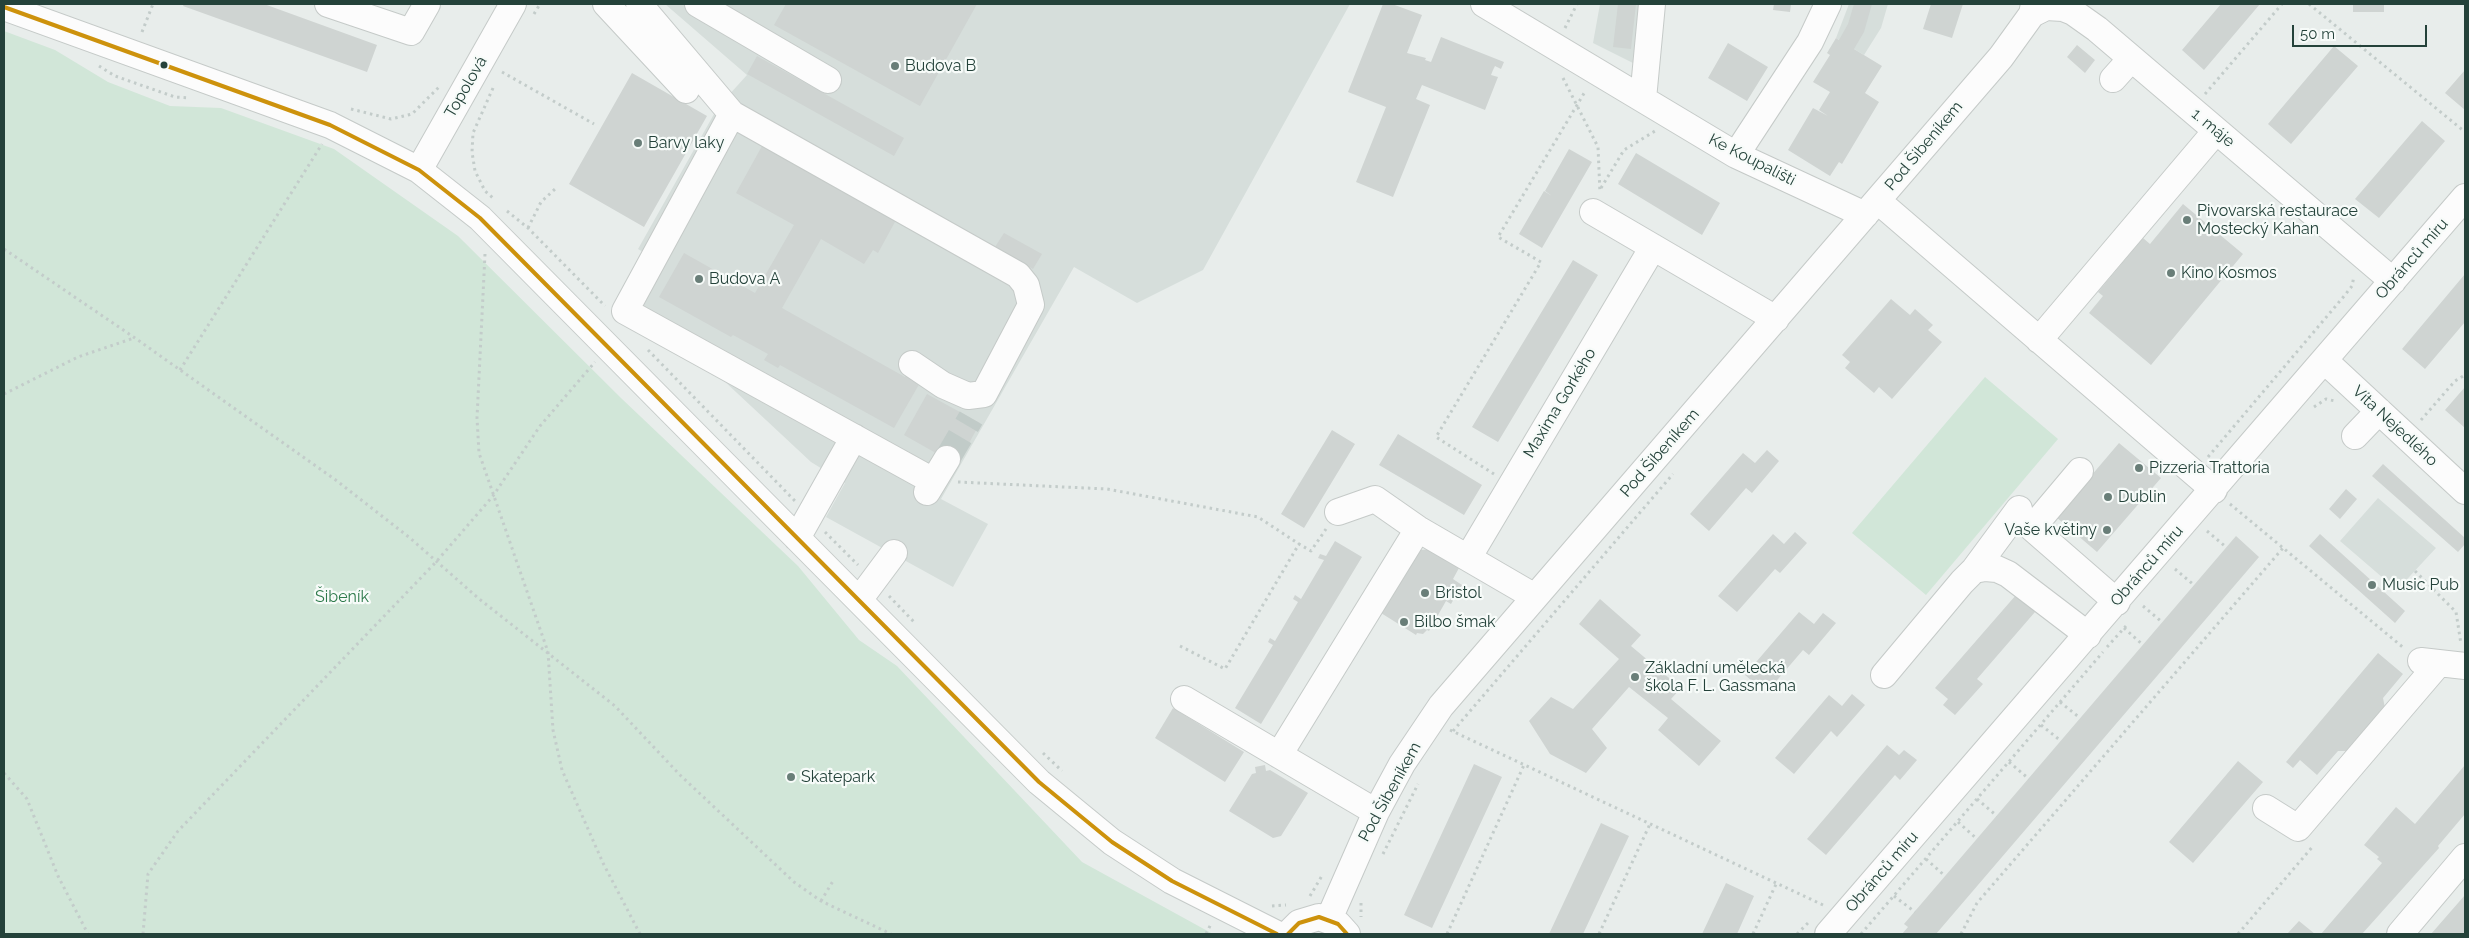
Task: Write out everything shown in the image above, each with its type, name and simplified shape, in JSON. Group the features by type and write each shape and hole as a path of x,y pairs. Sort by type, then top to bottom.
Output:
{"street":[{"path":"328,4 412,32 427,4"},
{"path":"606,4 686,90"},
{"path":"639,4 732,114 1018,275 1030,294 1031,305 971,418"},
{"path":"698,4 828,80"},
{"name":"Ke Koupališti","path":"1484,4 1736,155 1871,208 2039,340 2223,501"},
{"path":"1643,99 1652,4"},
{"path":"1736,155 1810,42 1828,4"},
{"path":"4,7 330,125 419,170 480,218 803,527 866,590 1039,782 1112,842 1172,881 1277,934"},
{"name":"1. máje","path":"2033,9 2046,7 2063,8 2073,12 2097,29 2393,280"},
{"name":"Pod Šibeníkem","path":"1346,924 1376,812 1402,764 1441,706 2001,57 2033,9"},
{"name":"Topolová","path":"419,170 522,12"},
{"path":"2113,79 2131,59"},
{"path":"732,114 625,310 854,437 939,478"},
{"path":"2039,340 2216,130"},
{"name":"Obránců míru","path":"1828,934 2088,635 2128,612 2223,501 2324,361 2465,197"},
{"path":"1598,206 1653,247 1776,319"},
{"name":"Maxima Gorkého","path":"1468,558 1653,247"},
{"name":"Víta Nejedlého","path":"2324,361 2465,491"},
{"path":"912,364 943,385 968,396 984,394"},
{"path":"2355,436 2378,411"},
{"path":"803,527 854,437"},
{"path":"2080,471 2032,528 2128,612"},
{"path":"1338,512 1375,499 1418,529 1535,598"},
{"path":"1884,674 1974,570 2019,509"},
{"path":"1278,755 1418,529"},
{"path":"866,590 894,553"},
{"path":"1974,570 1997,569 2008,574 2088,635"},
{"path":"2266,808 2298,828 2429,662 2465,666"},
{"path":"1184,699 1376,812"},
{"path":"2400,934 2465,857"},
{"path":"1288,934 1299,923 1308,918 1346,924"}],"path":[{"path":"142,32 153,4"},
{"path":"522,12 540,4"},
{"path":"1555,46 1576,4"},
{"path":"2201,98 2282,4"},
{"path":"2308,4 2465,132"},
{"path":"133,29 152,36"},
{"path":"91,61 115,76 176,97 192,98"},
{"path":"497,202 485,191 475,171 472,152 473,133 483,105 506,63"},
{"path":"1512,485 1436,437 1541,262 1498,236 1597,71"},
{"path":"502,72 594,124"},
{"path":"1560,72 1598,147 1598,206"},
{"path":"345,108 391,119 412,114 432,97 443,82"},
{"path":"1598,206 1624,150 1675,118"},
{"path":"180,370 324,141 315,138"},
{"path":"528,228 541,202 556,189"},
{"path":"503,208 528,228 610,311"},
{"path":"486,244 477,418 478,452 548,652 553,730 562,770 603,863 640,934"},
{"path":"4,250 135,338 337,482 410,538 436,562 615,706 680,775 794,882 821,901 891,934"},
{"path":"2207,458 2345,295 2352,286 2354,272"},
{"path":"4,394 78,357 135,338"},
{"path":"645,347 803,527 866,590 920,628"},
{"path":"143,934 148,874 178,831 217,793 436,562 493,496 540,426 601,356"},
{"path":"2406,438 2455,381 2465,375"},
{"path":"1446,739 1675,471"},
{"path":"939,478 1107,489 1258,517 1311,551 1338,512"},
{"path":"2223,501 2429,662"},
{"path":"2201,538 2214,524"},
{"path":"2207,531 2226,547"},
{"path":"1180,646 1225,669 1300,544"},
{"path":"1961,934 1977,903 2283,548"},
{"path":"2169,576 2182,561"},
{"path":"2175,568 2194,585"},
{"path":"2415,571 2456,612 2465,666"},
{"path":"1861,934 2124,628 2128,612 2143,606 2150,598"},
{"path":"2143,606 2162,622"},
{"path":"2124,628 2143,645"},
{"path":"2060,702 2080,718"},
{"path":"2040,725 2061,741"},
{"path":"1446,728 1823,905"},
{"path":"1038,747 1064,772"},
{"path":"2009,762 2029,778"},
{"path":"1447,934 1524,765"},
{"path":"4,773 27,799 58,876 88,934"},
{"path":"1380,861 1420,781"},
{"path":"1977,799 1997,816"},
{"path":"1958,822 1977,839"},
{"path":"1599,934 1650,824"},
{"path":"1926,859 1945,876"},
{"path":"1306,898 1313,895 1325,869"},
{"path":"821,901 834,880"},
{"path":"1753,934 1777,882"},
{"path":"1894,896 1915,912"},
{"path":"1346,924 1360,907 1363,900"},
{"path":"1265,905 1280,907 1289,904"},
{"path":"1205,917 1212,922 1206,934"}],"shaded area":[{"path":"665,4 1350,4 1203,270 1137,303 1074,267 941,499 988,524 953,587 826,517 845,483 811,462 707,365 635,310 656,260 638,249 718,107 747,75"},
{"path":"1600,4 1643,4 1635,64 1593,43"},
{"path":"1849,4 1888,4 1881,28 1864,55 1836,38"},
{"path":"2378,498 2436,548 2397,590 2340,541"}],"green space":[{"name":"Šibeník","path":"4,31 55,50 108,82 170,106 221,108 334,149 458,236 621,398 798,566 859,640 897,666 1082,862 1213,934 4,934"},
{"path":"1985,377 2058,439 1926,595 1852,533"}],"building":[{"path":"184,4 264,4 377,45 367,72 183,6"},
{"name":"Budova B","path":"786,4 977,4 920,106 774,25"},
{"path":"1383,4 1392,4 1422,15 1407,53 1426,58 1425,60 1431,62 1441,37 1504,62 1501,69 1495,66 1491,75 1498,77 1485,110 1422,85 1416,99 1430,105 1393,197 1356,182 1386,107 1348,92"},
{"path":"1618,4 1636,4 1631,49 1613,47"},
{"path":"1774,4 1791,4 1790,12 1773,10"},
{"path":"1854,4 1872,4 1864,32 1854,49 1882,66 1865,93 1879,102 1842,164 1839,162 1830,176 1788,150 1813,108 1828,116 1819,110 1830,92 1813,82 1830,55 1827,53 1836,38 1839,40 1848,24"},
{"path":"1931,4 1963,4 1952,38 1923,29"},
{"path":"2221,4 2260,4 2204,70 2182,50"},
{"path":"2353,4 2384,4 2384,12 2353,12"},
{"path":"1728,43 1768,67 1747,101 1708,78"},
{"path":"2077,45 2095,60 2085,73 2067,57"},
{"path":"2334,46 2358,66 2291,144 2268,124"},
{"path":"757,56 904,138 894,156 747,74"},
{"path":"2465,70 2465,110 2445,93"},
{"path":"632,73 707,116 644,227 569,184"},
{"path":"2422,121 2445,141 2379,218 2355,199"},
{"name":"Budova A","path":"762,146 896,220 878,253 873,250 864,264 821,239 782,308 905,377 907,373 921,381 894,428 780,365 778,368 764,360 768,354 733,335 731,337 659,297 684,253 755,293 794,225 736,193"},
{"path":"1569,149 1592,162 1542,248 1519,234 1544,191 1552,196 1545,191"},
{"path":"1636,153 1720,203 1702,235 1618,184"},
{"name":"Kino Kosmos","path":"2183,204 2243,254 2151,365 2089,313 2103,296 2098,292 2143,238 2150,244"},
{"path":"1004,233 1042,254 1033,269 995,247"},
{"path":"1573,260 1598,275 1498,442 1472,427"},
{"path":"2465,274 2465,322 2425,369 2402,349"},
{"path":"1891,299 1910,315 1915,309 1933,325 1928,330 1942,342 1892,399 1879,387 1874,393 1845,368 1850,362 1842,355"},
{"path":"2465,387 2465,428 2445,410"},
{"path":"927,394 980,423 957,465 904,435"},
{"path":"1332,430 1355,444 1304,528 1281,514"},
{"path":"1398,434 1482,485 1464,515 1379,465"},
{"name":"Dublin","path":"2119,443 2161,478 2097,552 2056,517"},
{"path":"1767,450 1779,461 1752,493 1746,488 1709,531 1690,514 1743,453 1755,463"},
{"path":"2383,464 2465,538 2465,544 2458,552 2372,476"},
{"path":"2346,489 2357,499 2340,519 2329,509"},
{"path":"1795,532 1807,543 1780,573 1775,569 1737,612 1718,596 1773,534 1784,544"},
{"path":"2320,534 2405,611 2395,623 2309,546"},
{"path":"2236,536 2259,557 1936,934 1902,934 1908,927 1904,924"},
{"path":"1335,541 1362,557 1261,724 1235,708 1273,645 1268,642 1270,638 1275,641 1298,602 1293,599 1295,595 1301,599 1324,560 1318,558 1320,554 1326,556"},
{"name":"Bristol","path":"1429,549 1459,568 1453,579 1462,585 1451,604 1446,601 1429,631 1427,630 1423,634 1417,633 1416,635 1381,613 1421,550"},
{"path":"2016,595 2035,612 1977,679 1983,684 1955,715 1943,705 1948,699 1935,688"},
{"name":"Základní umělecká škola F. L. Gassmana","path":"1600,599 1641,635 1631,646 1681,688 1671,699 1721,741 1699,766 1658,730 1668,718 1629,687 1592,729 1607,748 1586,773 1550,754 1529,721 1551,697 1573,709 1619,659 1579,624"},
{"path":"1799,612 1814,624 1823,613 1836,623 1809,655 1803,650 1766,693 1745,675"},
{"path":"2378,653 2403,674 2383,698 2385,708 2348,751 2338,751 2317,775 2300,760 2293,768 2286,762"},
{"path":"1852,694 1865,705 1837,737 1831,731 1794,774 1775,758 1829,695 1842,706"},
{"path":"1173,708 1244,752 1225,782 1155,738"},
{"path":"1887,745 1899,755 1904,750 1917,760 1900,780 1895,775 1826,855 1807,839"},
{"path":"2238,761 2263,782 2193,863 2169,842"},
{"path":"1474,764 1502,777 1432,928 1404,915"},
{"path":"1265,765 1266,771 1270,770 1308,793 1281,836 1273,838 1229,811 1252,774 1256,773 1255,767"},
{"path":"2465,765 2465,814 2438,846 2439,848 2362,934 2321,934 2382,863 2377,859 2379,857 2364,845 2396,807 2415,824"},
{"path":"1601,823 1629,836 1583,934 1549,934"},
{"path":"1726,883 1754,896 1737,934 1702,934"},
{"path":"2465,895 2465,934 2431,934"},
{"path":"2299,921 2315,934 2287,934"}],"tunnel":[{"path":"947,459 971,418"}],"transit line":[{"path":"4,7 330,125 419,170 480,218 1039,782 1112,842 1172,881 1277,934"},
{"path":"1288,934 1299,923 1319,917 1338,924 1347,934"}],"place":[{"name":"Budova B","path":"895,66"},
{"name":"Barvy laky","path":"638,143"},
{"name":"Pivovarská restaurace Mostecký Kahan","path":"2187,220"},
{"name":"Kino Kosmos","path":"2171,273"},
{"name":"Budova A","path":"699,279"},
{"name":"Pizzeria Trattoria","path":"2139,468"},
{"name":"Dublin","path":"2108,497"},
{"name":"Vaše květiny","path":"2107,530"},
{"name":"Music Pub","path":"2372,585"},
{"name":"Bristol","path":"1425,593"},
{"name":"Bilbo šmak","path":"1404,622"},
{"name":"Základní umělecká škola F. L. Gassmana","path":"1635,677"},
{"name":"Skatepark","path":"791,777"}]}
